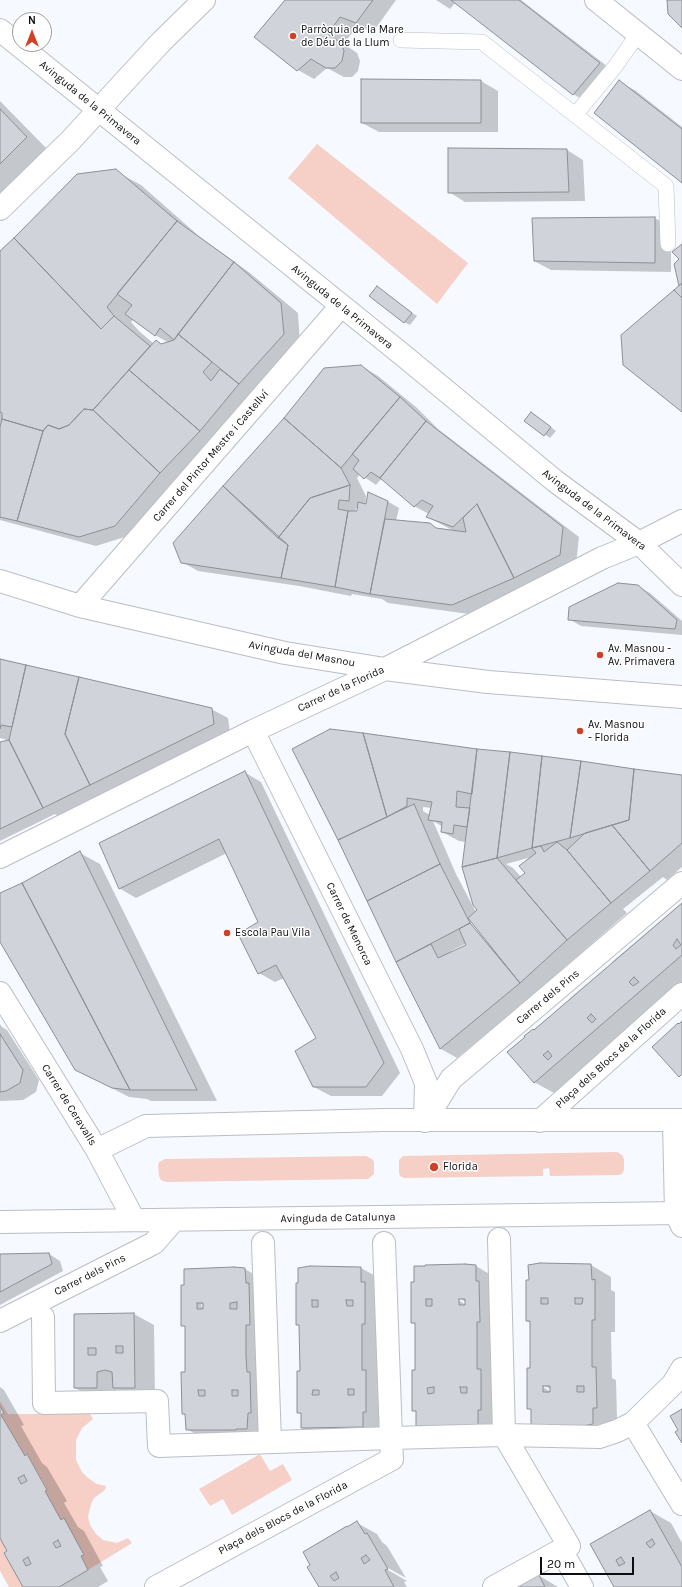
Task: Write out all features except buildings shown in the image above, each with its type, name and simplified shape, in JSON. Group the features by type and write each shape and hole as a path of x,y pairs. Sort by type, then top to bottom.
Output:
{"street":[{"path":"0,209 70,141 160,44 204,0"},
{"path":"598,0 682,69"},
{"name":"Avinguda de la Primavera","path":"0,30 555,481 639,543 682,585"},
{"name":"Carrer del Pintor Mestre i Castellví","path":"80,606 341,306"},
{"name":"Carrer de la Florida","path":"0,857 253,731 385,669 602,558 639,543 682,521"},
{"name":"Avinguda del Masnou","path":"0,580 80,606 285,653 385,669 488,682 682,697"},
{"name":"Carrer de Menorca","path":"253,731 412,1049 426,1082 425,1121"},
{"name":"Carrer dels Pins","path":"425,1121 451,1079 682,883"},
{"name":"Carrer de Ceravalls","path":"0,993 97,1150 134,1220"},
{"name":"Plaça dels Blocs de la Florida","path":"540,1120 682,994"},
{"name":"Avinguda de Catalunya","path":"0,1222 680,1217 678,1120 384,1120 146,1126 97,1150"},
{"name":"Carrer dels Pins","path":"0,1321 154,1243 174,1220"},
{"path":"494,1587 569,1546 504,1436 499,1239"},
{"path":"263,1243 270,1442"},
{"name":"Plaça dels Blocs de la Florida","path":"156,1587 392,1459 384,1243"},
{"path":"43,1317 44,1403 157,1401 159,1446 391,1438 504,1436 599,1437 617,1431 633,1423 673,1384 682,1369"},
{"path":"633,1423 682,1504"},
{"path":"561,1550 582,1587"}],"lane":[{"path":"574,114 576,115 614,68 638,34"},
{"path":"401,40 482,42 666,186 668,244"}],"shaded area":[{"path":"317,144 468,263 437,304 288,178"},
{"path":"617,1152 622,1155 624,1159 624,1170 622,1174 618,1175 550,1176 549,1168 543,1169 543,1176 404,1178 400,1176 399,1173 399,1160 403,1156"},
{"path":"366,1156 374,1162 374,1174 368,1179 166,1182 161,1180 159,1176 158,1165 159,1162 165,1159"},
{"path":"0,1401 8,1414 90,1414 93,1419 82,1428 76,1440 76,1460 82,1472 88,1478 97,1484 106,1486 105,1490 94,1498 91,1504 88,1517 90,1525 96,1534 103,1540 117,1543 128,1538 132,1543 88,1570 45,1491 47,1489 27,1454 25,1456 1,1415 4,1413 0,1405"},
{"path":"260,1454 270,1471 283,1464 292,1480 232,1515 223,1499 210,1506 199,1489"},
{"path":"0,1538 7,1551 4,1553 23,1587 9,1587 0,1571"}],"place":[{"name":"Parròquia de la Mare de Déu de la Llum","path":"293,36"},
{"name":"Av. Masnou - Av. Primavera","path":"600,655"},
{"name":"Av. Masnou - Florida","path":"580,731"},
{"name":"Escola Pau Vila","path":"227,933"},
{"name":"Florida","path":"434,1167"}]}
